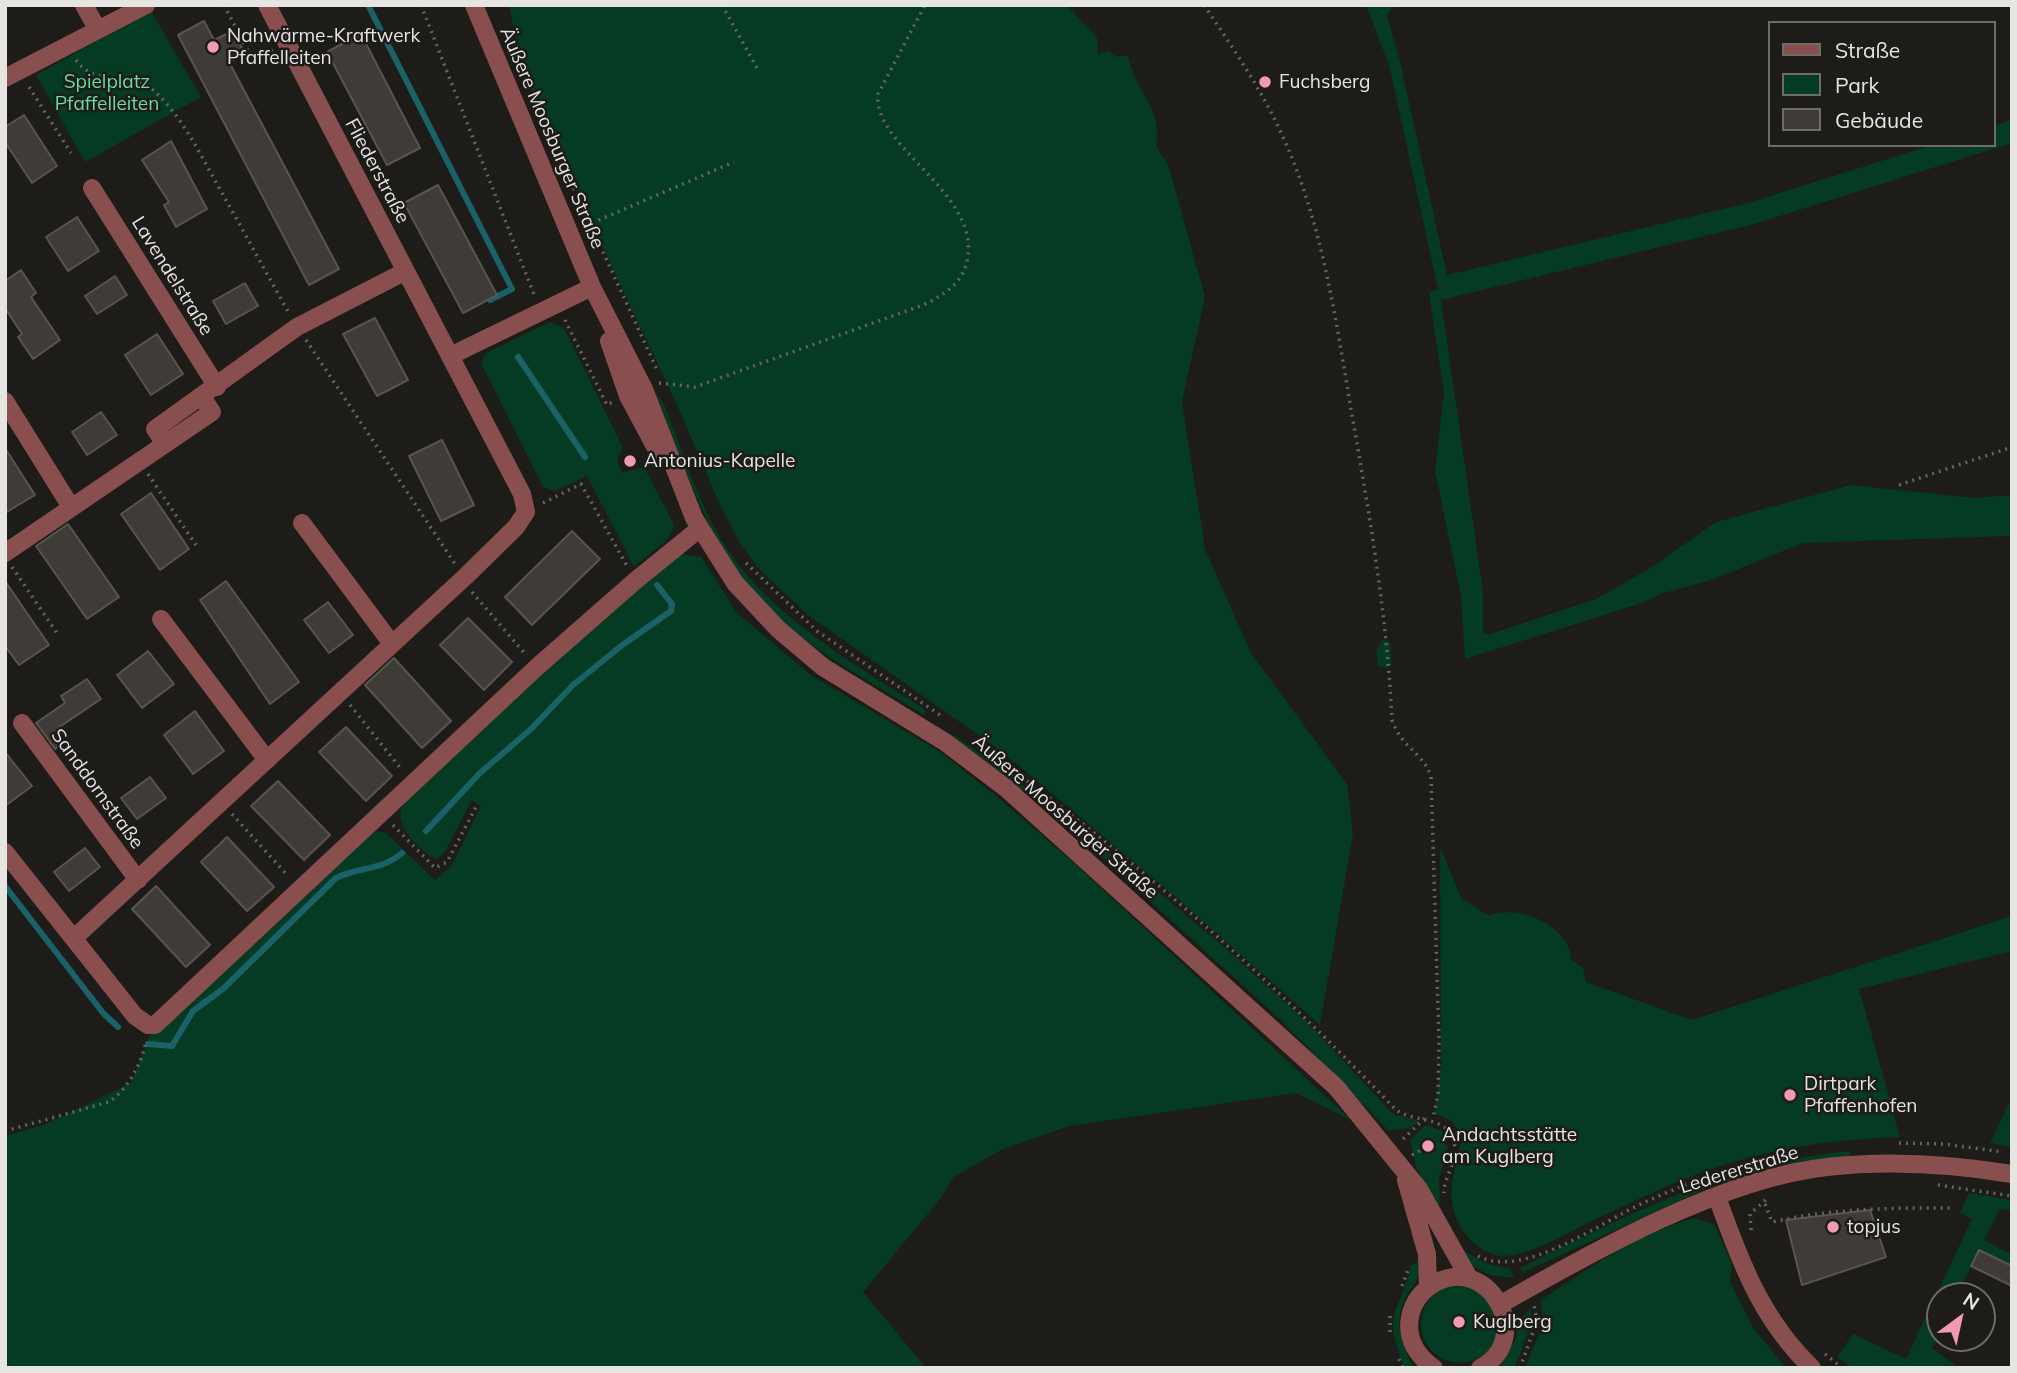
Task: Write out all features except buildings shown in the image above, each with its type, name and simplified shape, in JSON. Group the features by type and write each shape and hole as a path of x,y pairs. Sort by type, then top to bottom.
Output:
{"street":[{"path":"84,5 98,30"},
{"path":"12,74 146,5"},
{"name":"Fliederstraße","path":"267,5 522,494 526,512"},
{"name":"Äußere Moosburger Straße","path":"474,5 592,288 644,389 697,524 735,583 778,629 823,667 945,742 1007,789 1336,1087 1407,1155 1419,1189 1469,1278 1486,1286 1501,1304"},
{"name":"Lavendelstraße","path":"92,188 209,392"},
{"path":"5,555 212,412 209,392 297,327 405,271"},
{"path":"450,356 592,288"},
{"path":"5,401 71,507"},
{"name":"Sanddornstraße","path":"74,938 463,578 516,527 526,512"},
{"path":"302,523 392,644"},
{"path":"5,852 135,1016 148,1025 163,1021 537,667 697,524"},
{"path":"162,619 267,760"},
{"name":"Sanddornstraße","path":"22,723 138,880"},
{"name":"Äußere Moosburger Straße","path":"1407,1155 1427,1254 1428,1287"},
{"name":"Ledererstraße","path":"1501,1304 1675,1212 1766,1181 1824,1167 1874,1163 1920,1164 2012,1174"},
{"path":"1717,1197 1752,1288 1770,1321 1812,1368"},
{"path":"1433,1368 1414,1348 1409,1321 1412,1308 1428,1287 1440,1280 1469,1278"},
{"path":"1485,1367 1498,1352 1505,1337 1506,1320 1501,1304"}],"path":[{"path":"224,5 253,61 286,44"},
{"path":"421,5 550,308 607,405"},
{"path":"722,5 757,68"},
{"path":"734,162 592,223 662,382 695,387 923,305 948,292 962,275 968,260 969,243 963,223 950,199 897,138 877,106 878,94 925,5"},
{"path":"1204,5 1245,65 1283,138 1311,215 1328,274 1379,570 1392,720 1398,737 1426,762 1432,776 1439,1041 1438,1094 1433,1119 1449,1131 1455,1147 1444,1196"},
{"path":"68,45 85,72 102,77 128,78 150,87 181,119 297,327 463,578 537,667"},
{"path":"12,74 71,153"},
{"path":"1899,485 2012,447"},
{"path":"139,462 196,545"},
{"path":"526,512 581,484 635,580"},
{"path":"5,555 59,636"},
{"path":"340,693 413,784"},
{"path":"222,802 300,889"},
{"path":"383,813 430,867 435,868 447,862 477,805"},
{"path":"5,1131 109,1102 120,1095 143,1057 148,1025"},
{"path":"1425,1148 1407,1155 1402,1140 1426,1118"},
{"path":"1752,1237 1750,1214 1765,1204 1769,1192 1766,1181"},
{"path":"1938,1185 2012,1196"},
{"path":"1765,1204 1772,1222 1820,1211 1952,1208"},
{"path":"1471,1252 1487,1261 1514,1262 1535,1308 1537,1321 1520,1368"},
{"path":"1819,1349 1842,1368"}],"green space":[{"path":"509,5 1066,5 1097,37 1098,54 1108,51 1117,57 1128,55 1156,121 1156,147 1168,164 1205,297 1182,402 1205,549 1251,653 1347,784 1353,834 1320,1025 1177,898 1001,751 808,615 759,569 740,543 721,507 677,405 536,105 517,44"},
{"path":"1366,5 1394,5 1387,15 1447,275 1748,203 1926,147 1996,147 1996,125 2012,120 2012,143 1754,224 1441,300 1483,592 1483,632 1488,635 1596,599 1652,567 1716,522 1851,485 1974,498 2012,495 2012,536 1803,543 1711,580 1660,594 1645,602 1465,659 1461,596 1435,471 1444,393 1429,293 1438,289 1389,65"},
{"name":"Spielplatz Pfaffelleiten","path":"151,11 201,97 85,162 36,75"},
{"path":"550,322 564,328 623,448 617,459 622,473 644,467 674,525 669,538 634,567 587,476 555,491 543,487 481,363 486,353"},
{"path":"655,391 664,404 708,516 747,575 768,598 793,619 846,658 926,710 924,715 819,650 771,612 750,590 709,524"},
{"path":"683,554 701,557 737,613 812,676 939,751 997,797 1074,863 1351,1120 1296,1093 1069,1126 1001,1150 954,1177 940,1199 863,1292 926,1368 5,1368 5,1136 46,1124 131,1083 150,1035 366,837 376,831 386,833 435,880 452,865 481,806 472,800 444,853 436,859 416,844 405,830 400,814 405,803 665,561"},
{"path":"1382,640 1390,642 1392,664 1388,668 1379,667 1376,651"},
{"path":"949,734 956,736 1088,833 1223,946 1307,1022 1393,1114 1419,1121 1412,1127 1389,1131 1282,1021 1064,823"},
{"path":"1440,847 1461,898 1489,916 1513,913 1540,920 1562,937 1569,948 1571,960 1583,968 1586,982 1692,1020 2012,916 2012,951 1859,989 1900,1137 1804,1146 1758,1155 1671,1185 1551,1242 1521,1253 1496,1255 1476,1245 1456,1218 1452,1185 1459,1153 1459,1134 1448,1119 1435,1114 1441,1066"},
{"path":"2012,1097 2012,1147 1990,1143"},
{"path":"1426,1125 1442,1131 1448,1149 1439,1177 1440,1210 1416,1167 1410,1140"},
{"path":"1850,1151 1851,1156 1759,1173 1707,1188 1522,1273 1520,1268 1640,1211 1721,1179 1762,1166"},
{"path":"1969,1193 2012,1200 2012,1210 2000,1209 1984,1240 2012,1255 2012,1266 1979,1250 1964,1282 1942,1282 1972,1219 1960,1213"},
{"path":"1695,1218 1715,1225 1732,1264 1730,1282 1754,1329 1786,1368 1525,1368 1543,1324 1541,1300 1634,1242"},
{"path":"1464,1251 1485,1263 1510,1269 1514,1277 1499,1276 1477,1269"},
{"path":"1422,1260 1419,1276 1401,1310 1402,1339 1414,1368 1405,1368 1393,1324 1411,1265"},
{"path":"1460,1285 1475,1288 1487,1297 1496,1309 1499,1324 1496,1339 1487,1351 1475,1360 1460,1363 1445,1360 1433,1351 1424,1339 1421,1324 1424,1309 1433,1297 1445,1288"},
{"path":"1531,1308 1532,1321 1515,1368 1500,1368 1516,1338 1518,1321"},
{"path":"1926,1317 1926,1352 1937,1352 1959,1368 1851,1368 1837,1357 1853,1334 1906,1359"}],"waterway":[{"path":"368,5 512,289 490,300"},
{"path":"518,357 585,457"},
{"path":"426,831 480,773 531,729 573,685 621,646 671,611 672,604 657,585"},
{"path":"148,1044 172,1046 193,1011 223,989 336,878 386,863 402,853"},
{"path":"5,886 103,1013 118,1027"}],"place":[{"name":"Nahwärme-Kraftwerk Pfaffelleiten","path":"213,47"},
{"name":"Fuchsberg","path":"1265,82"},
{"name":"Antonius-Kapelle","path":"630,461"},
{"name":"Dirtpark Pfaffenhofen","path":"1790,1095"},
{"name":"Andachtsstätte am Kuglberg","path":"1428,1146"},
{"name":"topjus","path":"1833,1227"},
{"name":"Kuglberg","path":"1459,1322"}]}
